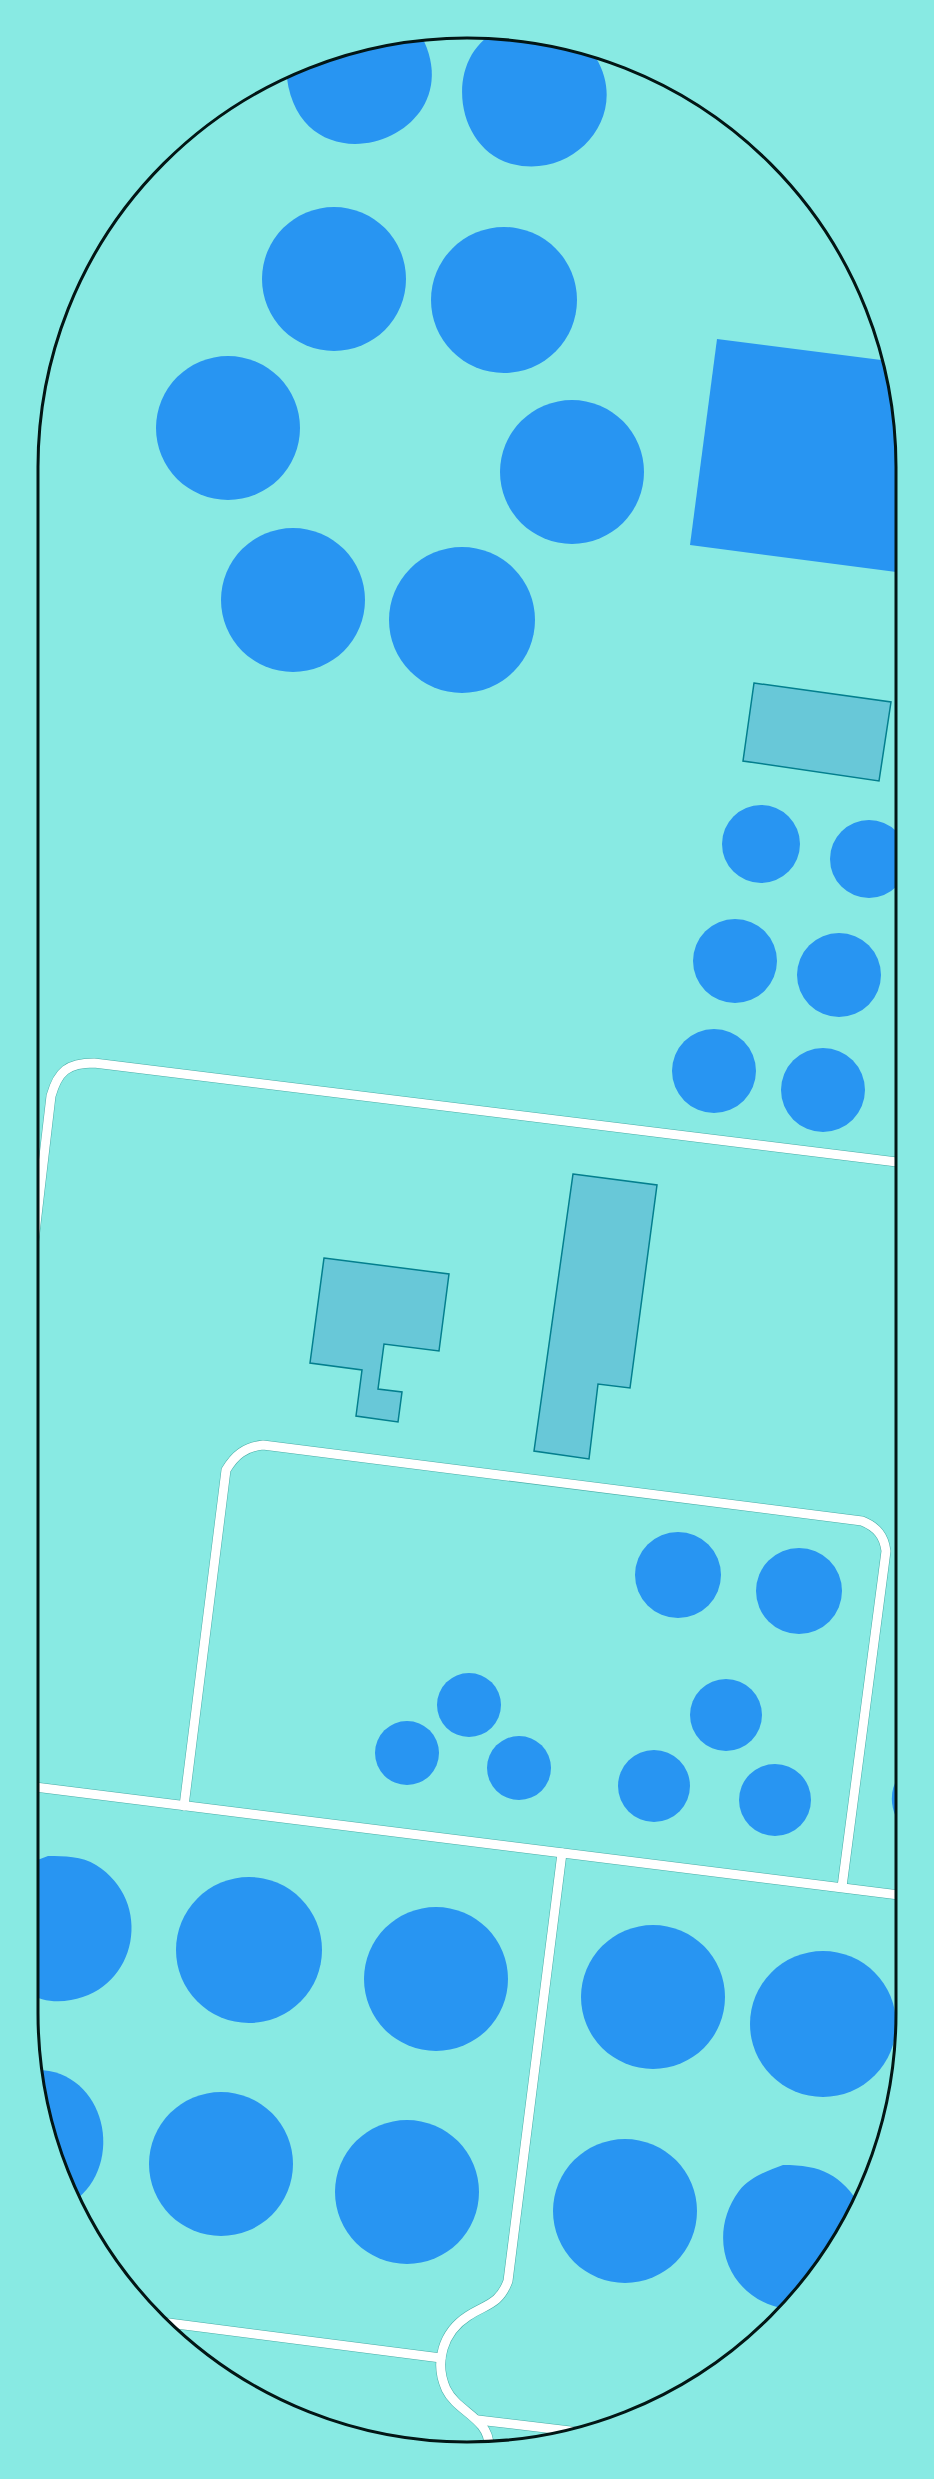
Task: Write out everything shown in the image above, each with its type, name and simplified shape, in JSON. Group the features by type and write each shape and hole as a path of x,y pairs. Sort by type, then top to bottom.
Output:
{"lane":[{"path":"38,1207 51,1096 55,1081 65,1070 79,1063 896,1162"},
{"path":"184,1806 226,1470 237,1455 245,1449 254,1446 275,1447 862,1521 877,1529 882,1535 886,1551 842,1887"},
{"path":"38,1787 896,1894"},
{"path":"488,2441 487,2432 478,2420 453,2401 441,2374 441,2358 445,2342 454,2328 467,2316 495,2302 503,2294 508,2281 562,1853"},
{"path":"171,2323 441,2358"},
{"path":"478,2420 564,2430"}],"water":[{"path":"495,38 523,41 596,57 605,80 606,101 601,121 590,139 575,153 556,162 535,166 512,164 492,155 477,139 467,120 462,99 463,78 470,58 483,41"},
{"path":"422,40 432,68 426,101 407,125 379,140 348,144 319,134 296,109 288,77 356,52"},
{"path":"334,207 362,212 385,228 401,251 406,279 401,307 385,330 362,346 334,351 306,346 283,330 267,307 262,279 267,251 283,228 306,212"},
{"path":"504,227 532,233 555,249 571,272 577,300 571,328 555,351 532,367 504,373 476,367 453,351 437,328 431,300 437,272 453,249 476,233"},
{"path":"717,339 883,360 896,439 896,572 690,545"},
{"path":"228,356 256,361 279,377 295,400 300,428 295,456 279,479 256,495 228,500 200,495 177,479 161,456 156,428 161,400 177,377 200,361"},
{"path":"572,400 600,405 623,421 639,444 644,472 639,500 623,523 600,539 572,544 544,539 521,523 505,500 500,472 505,444 521,421 544,405"},
{"path":"293,528 321,533 344,549 360,572 365,600 360,628 344,651 321,667 293,672 265,667 242,651 226,628 221,600 226,572 242,549 265,533"},
{"path":"462,547 490,553 513,569 529,592 535,620 529,648 513,671 490,687 462,693 434,687 411,671 395,648 389,620 395,592 411,569 434,553"},
{"path":"761,805 776,808 789,816 797,829 800,844 797,859 789,872 776,880 761,883 746,880 733,872 725,859 722,844 725,829 733,816 746,808"},
{"path":"869,820 884,823 896,832 896,886 877,897 854,895 842,886 833,874 830,859 833,844 842,832 854,823"},
{"path":"735,919 751,922 765,931 774,945 777,961 774,977 765,991 751,1000 735,1003 719,1000 705,991 696,977 693,961 696,945 705,931 719,922"},
{"path":"839,933 855,936 869,945 878,959 881,975 878,991 869,1005 855,1014 839,1017 823,1014 809,1005 800,991 797,975 800,959 809,945 823,936"},
{"path":"714,1029 730,1032 744,1041 753,1055 756,1071 753,1087 744,1101 730,1110 714,1113 698,1110 684,1101 675,1087 672,1071 675,1055 684,1041 698,1032"},
{"path":"823,1048 839,1051 853,1060 862,1074 865,1090 862,1106 853,1120 839,1129 823,1132 807,1129 793,1120 784,1106 781,1090 784,1074 793,1060 807,1051"},
{"path":"678,1532 694,1536 708,1545 717,1559 721,1575 717,1591 708,1605 694,1614 678,1618 662,1614 648,1605 639,1591 635,1575 639,1559 648,1545 662,1536"},
{"path":"799,1548 815,1552 829,1561 838,1575 842,1591 838,1607 829,1621 815,1630 799,1634 783,1630 769,1621 760,1607 756,1591 760,1575 769,1561 783,1552"},
{"path":"469,1673 487,1679 495,1687 501,1705 495,1723 487,1731 469,1737 451,1731 443,1723 437,1705 443,1687 451,1679"},
{"path":"733,1679 752,1689 760,1701 762,1715 760,1729 752,1741 740,1749 719,1751 700,1741 692,1729 690,1708 700,1689 712,1681"},
{"path":"407,1721 425,1727 433,1735 439,1753 433,1771 425,1779 407,1785 389,1779 381,1771 375,1753 381,1735 389,1727"},
{"path":"519,1736 537,1742 545,1750 551,1768 545,1786 537,1794 519,1800 501,1794 493,1786 487,1768 493,1750 501,1742"},
{"path":"647,1750 661,1750 680,1760 690,1779 690,1793 680,1812 661,1822 647,1822 628,1812 618,1793 618,1779 628,1760"},
{"path":"768,1764 782,1764 801,1774 811,1793 811,1807 801,1826 782,1836 768,1836 749,1826 739,1807 739,1793 749,1774"},
{"path":"896,1782 896,1818 892,1801"},
{"path":"48,1856 67,1856 91,1862 114,1881 126,1900 131,1921 130,1942 124,1962 111,1979 94,1993 65,2001 38,1998 38,1860"},
{"path":"249,1877 277,1883 300,1899 316,1922 322,1950 316,1978 300,2001 277,2017 249,2023 221,2017 198,2001 182,1978 176,1950 182,1922 198,1899 221,1883"},
{"path":"436,1907 464,1912 487,1928 503,1951 508,1979 503,2007 487,2030 464,2046 436,2051 408,2046 385,2030 369,2007 364,1979 369,1951 385,1928 408,1912"},
{"path":"653,1925 681,1930 704,1946 720,1969 725,1997 720,2025 704,2048 681,2064 653,2069 625,2064 602,2048 586,2025 581,1997 586,1969 602,1946 625,1930"},
{"path":"823,1951 851,1957 874,1973 890,1996 896,2024 890,2052 874,2075 851,2091 823,2097 795,2091 772,2075 756,2052 750,2024 756,1996 772,1973 795,1957"},
{"path":"41,2071 60,2074 79,2085 93,2102 101,2122 103,2144 100,2165 90,2185 79,2196 60,2150"},
{"path":"221,2092 249,2097 272,2113 288,2136 293,2164 288,2192 272,2215 249,2231 221,2236 193,2231 170,2215 154,2192 149,2164 154,2136 170,2113 193,2097"},
{"path":"407,2120 435,2125 458,2141 474,2164 479,2192 474,2220 458,2243 435,2259 407,2264 379,2259 356,2243 340,2220 335,2192 340,2164 356,2141 379,2125"},
{"path":"625,2139 653,2144 676,2160 692,2183 697,2211 692,2239 676,2262 653,2278 625,2283 597,2278 574,2262 558,2239 553,2211 558,2183 574,2160 597,2144"},
{"path":"783,2165 819,2170 838,2179 854,2197 824,2251 779,2307 765,2303 749,2293 736,2279 728,2263 724,2246 724,2227 729,2209 743,2186 765,2172"}],"building":[{"path":"754,683 891,702 879,781 743,761"},
{"path":"573,1174 657,1185 630,1388 598,1384 589,1459 534,1451"},
{"path":"324,1258 449,1274 439,1351 384,1344 378,1389 402,1392 398,1422 356,1416 362,1370 310,1363"}]}
